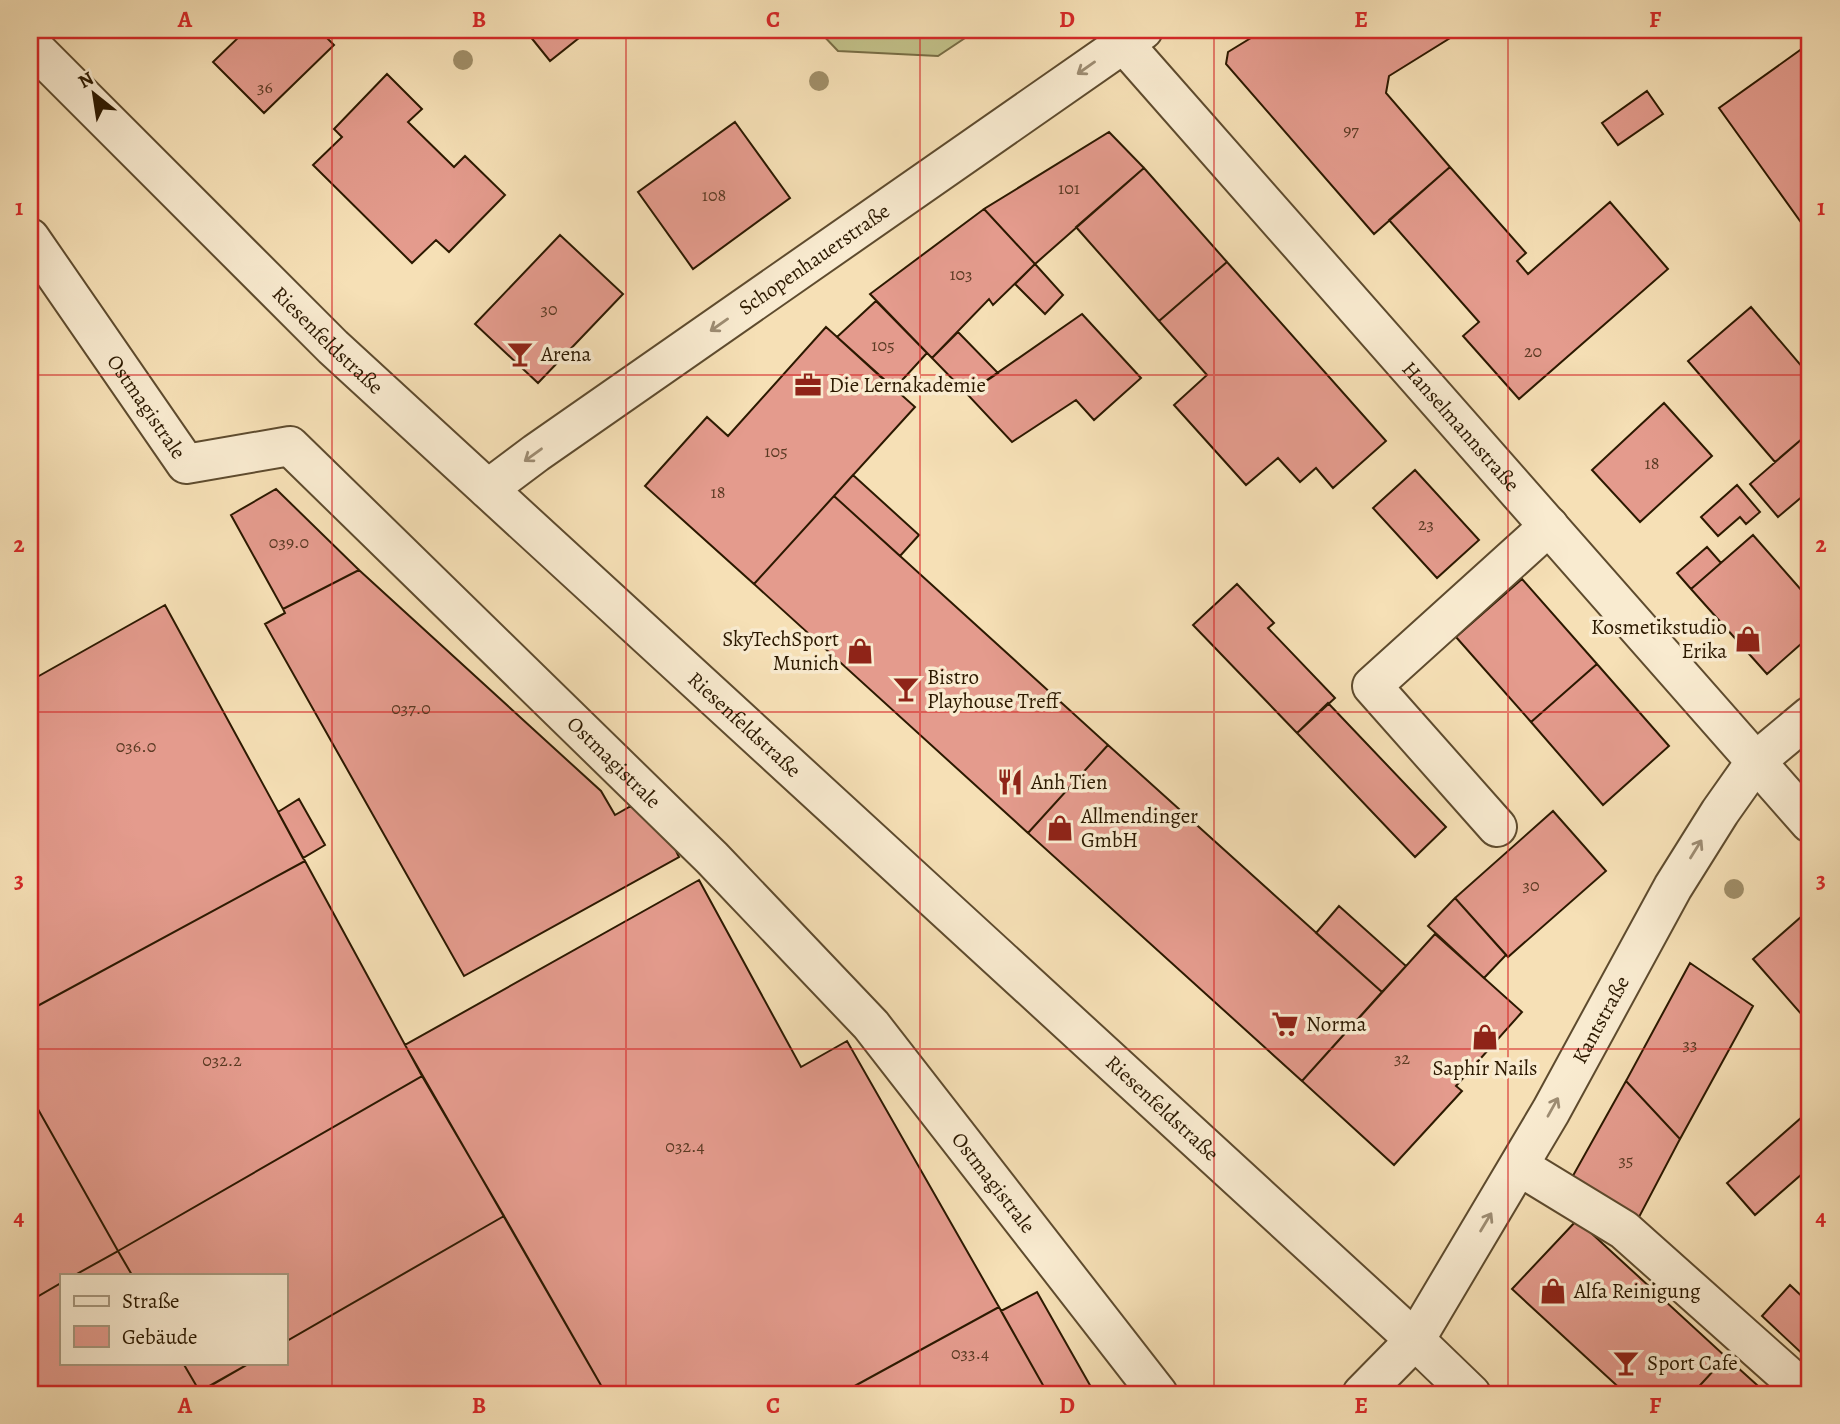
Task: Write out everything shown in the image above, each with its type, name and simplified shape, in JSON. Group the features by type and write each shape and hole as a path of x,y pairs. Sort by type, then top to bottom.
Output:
{"street":[{"name":"Schopenhauerstraße","path":"488,489 1127,34"},
{"name":"Hanselmannstraße","path":"1127,34 1549,526 1810,823"},
{"name":"Riesenfeldstraße","path":"30,44 332,347 1471,1394"},
{"name":"Ostmagistrale","path":"30,238 186,464 290,446 712,858 871,1025 1158,1394"},
{"path":"1497,827 1372,686 1549,526"},
{"name":"Kantstraße","path":"1362,1394 1415,1340 1551,1111 1673,887 1720,812 1756,761 1810,716"},
{"path":"1519,1166 1624,1230 1808,1394"}],"shaded area":[{"path":"818,30 977,30 938,56 838,51"}],"building":[{"path":"237,30 319,30 334,45 264,113 213,62 241,35"},
{"path":"525,30 589,30 550,61"},
{"path":"1264,30 1463,30 1389,76 1386,93 1450,167 1374,234 1226,64 1228,52"},
{"path":"1810,43 1810,225 1805,228 1719,108"},
{"path":"387,74 422,109 408,122 454,167 465,156 505,195 449,252 436,240 412,263 313,165 342,137 334,129"},
{"path":"1647,91 1663,114 1618,145 1602,123"},
{"path":"735,122 790,198 693,269 638,192"},
{"path":"1109,132 1144,168 1035,264 984,209"},
{"path":"1450,167 1526,253 1517,261 1528,274 1610,202 1668,269 1519,399 1463,336 1479,322 1389,220"},
{"path":"1144,168 1227,262 1159,321 1076,227"},
{"path":"984,209 1035,264 993,305 989,299 932,358 870,294"},
{"path":"560,235 623,294 538,383 475,324"},
{"path":"1227,262 1386,441 1333,488 1316,468 1300,482 1278,458 1246,485 1174,405 1207,375 1159,321"},
{"path":"1035,264 1063,295 1045,314 1015,284"},
{"path":"876,301 927,353 894,389 837,337"},
{"path":"1751,307 1810,376 1810,432 1775,462 1688,361"},
{"path":"1082,314 1141,378 1094,420 1076,400 1012,442 967,394"},
{"path":"826,327 915,407 754,584 645,486 707,417 728,436"},
{"path":"958,332 998,373 967,394 932,358"},
{"path":"1664,403 1712,456 1640,522 1592,470"},
{"path":"1810,432 1810,490 1778,517 1750,484"},
{"path":"1415,470 1479,540 1437,578 1373,508"},
{"path":"853,475 919,535 900,556 834,496"},
{"path":"1737,485 1760,512 1746,524 1740,517 1718,536 1701,517"},
{"path":"276,489 359,570 283,609 231,515"},
{"path":"834,496 1108,745 1028,833 754,584"},
{"path":"1753,535 1810,600 1810,636 1767,674 1691,589"},
{"path":"1707,547 1721,563 1691,589 1677,573"},
{"path":"359,570 601,791 615,815 631,806 670,838 679,857 464,976 265,624 285,613 283,609"},
{"path":"1522,579 1597,664 1531,722 1456,637"},
{"path":"1237,584 1274,623 1268,628 1335,698 1297,733 1193,625"},
{"path":"165,605 305,861 30,1010 30,681"},
{"path":"1597,664 1669,746 1603,805 1531,722"},
{"path":"1328,703 1446,827 1415,857 1297,733"},
{"path":"1108,745 1382,992 1302,1081 1028,833"},
{"path":"299,799 325,845 303,858 278,812"},
{"path":"1553,811 1606,871 1508,957 1455,898"},
{"path":"305,861 422,1076 118,1251 30,1095 30,1010"},
{"path":"699,880 801,1067 847,1041 999,1307 840,1394 606,1394 405,1045"},
{"path":"1455,898 1506,955 1484,978 1428,926"},
{"path":"1339,906 1406,966 1382,992 1316,933"},
{"path":"1810,909 1810,1024 1753,959"},
{"path":"1435,934 1522,1012 1456,1086 1462,1091 1394,1165 1302,1081"},
{"path":"1690,963 1753,1006 1680,1139 1626,1081"},
{"path":"422,1076 504,1216 287,1341 287,1274 131,1274 118,1251"},
{"path":"1626,1081 1680,1139 1638,1219 1570,1181"},
{"path":"30,1095 118,1251 77,1274 60,1274 60,1284 30,1301"},
{"path":"1810,1110 1810,1167 1755,1215 1727,1183"},
{"path":"504,1216 606,1394 195,1394 248,1364 287,1364 287,1341"},
{"path":"1577,1220 1726,1357 1692,1394 1626,1394 1512,1289"},
{"path":"118,1251 131,1274 77,1274"},
{"path":"60,1284 60,1364 184,1364 200,1392 30,1394 30,1301"},
{"path":"1790,1285 1810,1304 1810,1361 1762,1316"},
{"path":"1037,1292 1095,1394 1048,1394 1001,1311"},
{"path":"999,1307 1048,1394 840,1394"},
{"path":"1726,1357 1767,1394 1692,1394"},
{"path":"184,1364 248,1364 200,1392"}],"place":[{"name":"Arena","path":"520,354"},
{"name":"Die Lernakademie","path":"808,385"},
{"name":"Kosmetikstudio Erika","path":"1748,639"},
{"name":"SkyTechSport Munich","path":"860,651"},
{"name":"Bistro Playhouse Treff","path":"906,689"},
{"name":"Anh Tien","path":"1010,782"},
{"name":"Allmendinger GmbH","path":"1060,828"},
{"name":"Norma","path":"1285,1024"},
{"name":"Saphir Nails","path":"1485,1037"},
{"name":"Alfa Reinigung","path":"1553,1291"},
{"name":"Sport Cafe","path":"1626,1363"}]}
